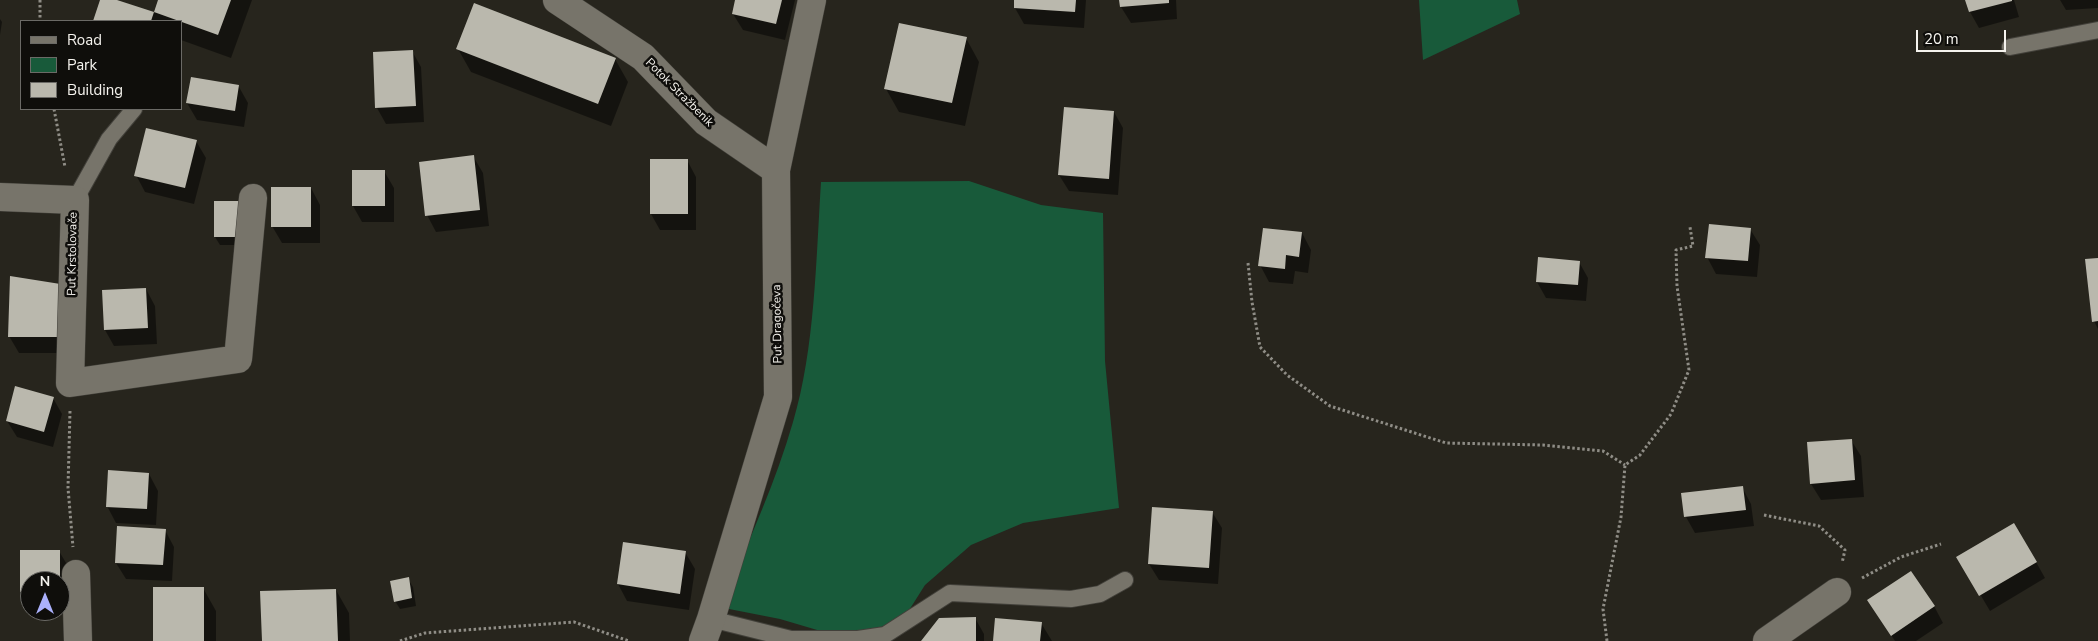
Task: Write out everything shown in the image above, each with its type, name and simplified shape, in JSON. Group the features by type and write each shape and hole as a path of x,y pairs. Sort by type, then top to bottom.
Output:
{"street":[{"name":"Potok Stražbenik","path":"557,0 643,57 706,122 776,170"},
{"name":"Put Dragočeva","path":"707,630 778,397 776,170 812,0"},
{"name":"Put Krstolovače","path":"0,196 75,200 70,383"},
{"path":"70,383 238,359 253,198"},
{"path":"76,574 78,641"},
{"path":"1767,641 1837,592"}],"lane":[{"path":"2010,47 2098,30"},
{"path":"75,200 110,139 133,110"},
{"path":"707,630 791,639 858,639 885,635 950,593 1072,599 1100,594 1125,580"}],"path":[{"path":"40,0 40,20"},
{"path":"54,110 66,174 75,200"},
{"path":"1625,464 1640,455 1671,414 1689,370 1677,286 1676,250 1693,246 1690,227"},
{"path":"1248,263 1252,302 1260,347 1287,376 1330,406 1446,443 1543,445 1603,451 1625,464"},
{"path":"70,383 68,488 76,574"},
{"path":"1607,641 1603,609 1621,517 1625,464"},
{"path":"1764,515 1818,526 1844,550 1837,592"},
{"path":"1837,592 1901,557 1941,544"},
{"path":"400,641 425,633 574,622 629,641"}],"green space":[{"path":"1419,0 1517,0 1520,14 1423,60"},
{"path":"969,181 1041,205 1103,213 1105,361 1119,508 1023,523 971,545 925,585 906,615 886,628 834,635 780,619 724,608 726,595 779,466 800,394 810,334 816,273 821,182"}],"building":[{"path":"100,0 117,0 154,12 151,20 93,20"},
{"path":"158,0 231,0 218,35 182,22 182,20 176,20 154,12"},
{"path":"735,0 782,0 776,24 732,14"},
{"path":"1014,0 1076,0 1075,12 1014,8"},
{"path":"1119,0 1169,0 1169,3 1120,7"},
{"path":"1965,0 2012,0 2012,1 1969,12"},
{"path":"474,3 616,58 598,104 456,49"},
{"path":"899,23 967,37 952,103 884,89"},
{"path":"413,50 416,106 375,108 373,52"},
{"path":"191,77 239,85 235,111 186,103"},
{"path":"1064,107 1114,111 1109,179 1058,175"},
{"path":"146,128 197,140 185,188 134,176"},
{"path":"474,155 480,210 425,216 419,162"},
{"path":"650,159 688,159 688,214 650,214"},
{"path":"352,170 385,170 385,206 352,206"},
{"path":"271,187 311,187 311,227 271,227"},
{"path":"214,201 242,201 242,237 214,237"},
{"path":"1709,224 1751,228 1748,261 1705,258"},
{"path":"1263,228 1302,232 1299,257 1286,255 1285,269 1258,266"},
{"path":"1538,257 1580,261 1578,285 1536,282"},
{"path":"2098,258 2098,321 2092,322 2085,259"},
{"path":"10,276 73,286 60,337 8,337"},
{"path":"146,288 148,328 104,330 102,290"},
{"path":"15,386 54,397 44,432 6,421"},
{"path":"1852,439 1855,480 1810,484 1807,442"},
{"path":"108,470 149,473 147,509 106,507"},
{"path":"1743,486 1746,510 1684,517 1681,493"},
{"path":"1152,507 1213,511 1209,568 1148,564"},
{"path":"2014,523 2037,562 1979,596 1956,557"},
{"path":"117,526 166,529 163,565 115,563"},
{"path":"623,542 686,551 680,594 617,584"},
{"path":"20,550 60,550 60,571 20,571"},
{"path":"1911,571 1935,606 1891,636 1867,600"},
{"path":"409,577 412,598 394,602 390,581"},
{"path":"153,587 204,587 204,641 153,641"},
{"path":"336,589 338,641 262,641 260,591"},
{"path":"976,617 976,641 921,641 939,618"},
{"path":"995,618 1042,622 1040,641 993,641"}]}
